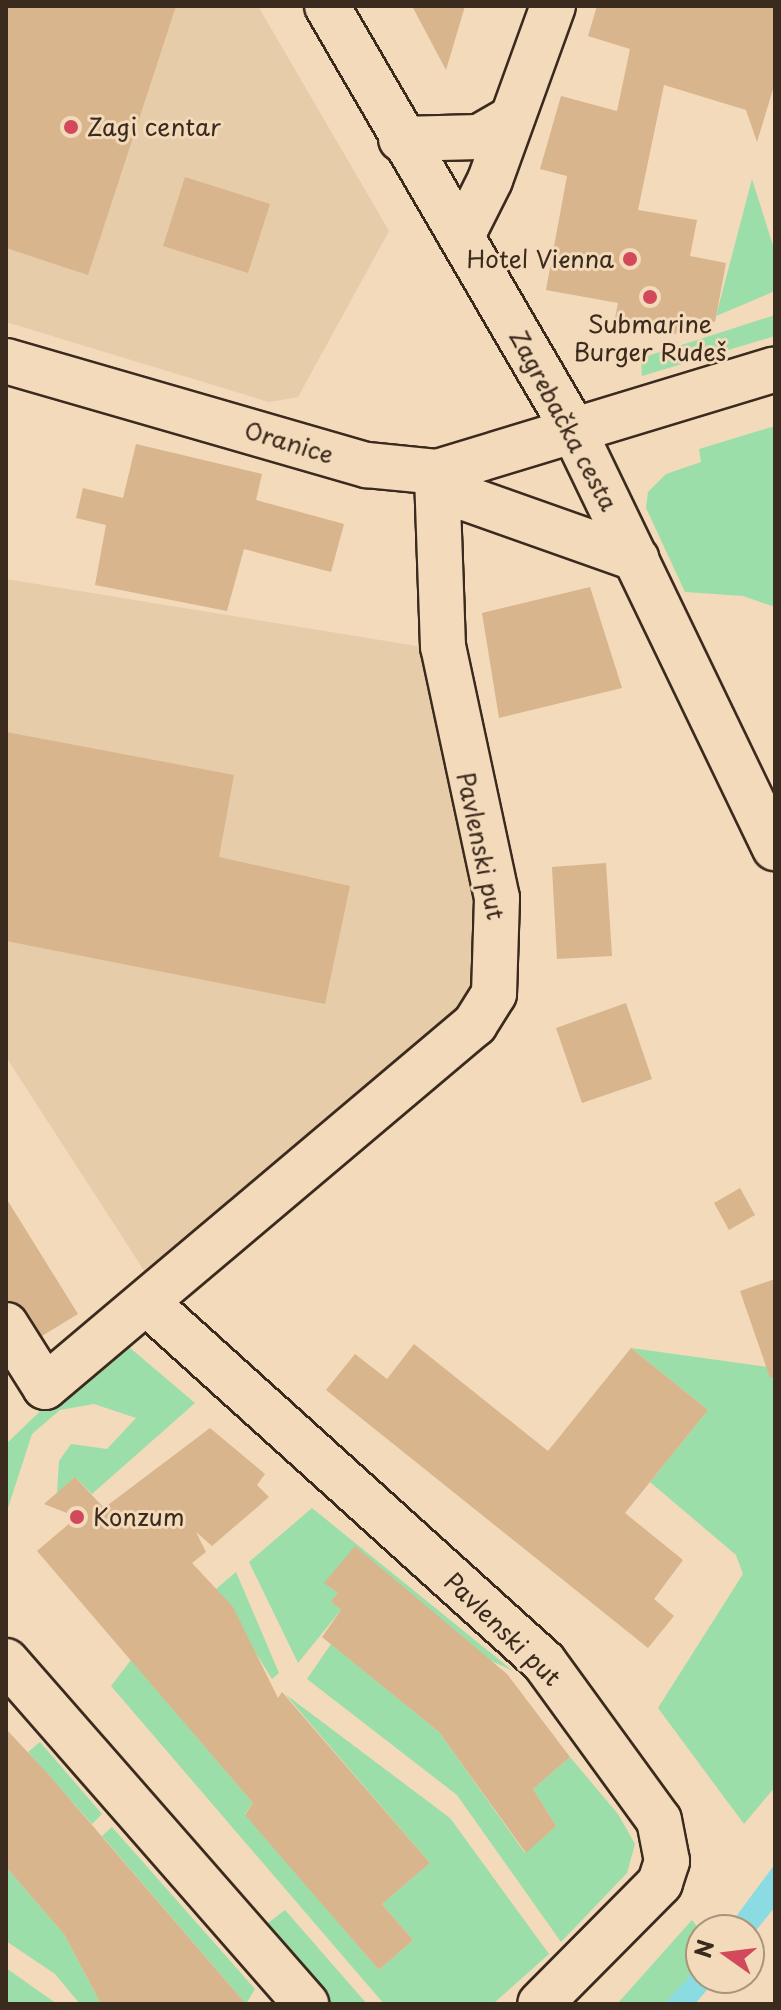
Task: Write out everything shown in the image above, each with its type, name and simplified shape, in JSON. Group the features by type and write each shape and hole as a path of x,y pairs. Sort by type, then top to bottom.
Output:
{"street":[{"name":"Zagrebačka cesta","path":"327,6 401,139 463,234 574,431 775,848"},
{"path":"463,234 512,118 553,6"},
{"path":"401,139 479,137 512,118"},
{"name":"Oranice","path":"6,361 367,465 437,472 775,369"},
{"path":"437,472 465,498 637,559"},
{"name":"Pavlenski put","path":"6,1325 45,1387 475,1024 494,994 497,898 443,647 437,472"},
{"name":"Pavlenski put","path":"147,1303 544,1662 659,1820 667,1861 660,1883 540,2004"},
{"path":"6,1661 306,2004"}],"shaded area":[{"path":"6,6 258,6 389,231 298,397 269,402 6,322"},
{"path":"6,579 423,647 472,897 474,987 446,1026 145,1272 6,1057"}],"green space":[{"path":"752,179 775,252 775,291 716,316"},
{"path":"775,315 775,336 642,376 641,358"},
{"path":"775,426 775,607 743,596 685,592 646,508 648,492 666,474 701,462 699,449"},
{"path":"123,1342 195,1403 92,1494 75,1477 57,1493 59,1461 71,1444 107,1449 136,1418 94,1404 60,1410 32,1434 6,1514 6,1444 85,1368"},
{"path":"631,1348 775,1368 775,1787 744,1824 658,1708 743,1574 736,1555 650,1482 708,1410"},
{"path":"312,1508 513,1671 325,1583 338,1593 331,1601 341,1610 298,1663 249,1562"},
{"path":"236,1572 279,1673 272,1679 216,1589"},
{"path":"331,1644 439,1732 525,1853 556,1826 533,1789 570,1757 618,1814 635,1844 627,1873 561,1942 457,1795 307,1679"},
{"path":"131,1660 253,1803 245,1814 379,1970 413,1940 382,1904 430,1863 285,1694 450,1818 549,1954 493,2004 384,2004 111,1686"},
{"path":"40,1742 102,1814 92,1824 28,1752"},
{"path":"112,1827 255,1989 246,2004 102,1836"},
{"path":"6,1867 64,1934 101,2004 80,2004 55,1974 6,1941"},
{"path":"285,1910 367,2004 331,2004 264,1926"},
{"path":"685,1928 685,1981 664,2004 617,2004"},
{"path":"6,1968 57,2004 6,2004"}],"water":[{"path":"775,1864 775,1907 765,1919 765,1914 738,1914"},
{"path":"685,1981 685,1994 703,1994 695,2004 664,2004"}],"building":[{"name":"Zagi centar","path":"6,6 176,6 88,275 6,248"},
{"path":"412,6 465,6 446,70"},
{"path":"597,6 775,6 775,83 757,142 746,110 664,85 638,210 697,220 690,256 726,263 715,322 680,315 676,334 614,323 618,303 546,290 567,176 540,169 561,96 617,111 630,49 588,36"},
{"path":"185,177 270,204 248,273 163,246"},
{"path":"136,444 262,474 256,500 344,524 331,572 244,549 227,611 95,585 106,525 76,518 83,488 123,498"},
{"path":"590,587 622,688 499,718 482,613"},
{"path":"6,732 234,775 219,857 350,886 325,1004 6,941"},
{"path":"606,863 612,956 557,959 552,867"},
{"path":"626,1003 652,1079 582,1103 556,1028"},
{"path":"740,1188 755,1215 729,1230 714,1203"},
{"path":"6,1198 78,1314 42,1336 27,1311 6,1300"},
{"path":"775,1279 775,1377 770,1378 740,1291"},
{"path":"414,1344 548,1451 631,1348 708,1410 625,1513 683,1560 654,1599 674,1616 648,1648 326,1390 355,1354 387,1379"},
{"path":"210,1428 265,1474 257,1485 269,1497 212,1546 196,1532 206,1552 192,1563 233,1607 278,1698 282,1692 430,1863 382,1904 413,1940 379,1970 245,1815 253,1803 37,1551 77,1517 44,1504 75,1477 104,1508"},
{"path":"355,1546 507,1674 570,1757 533,1789 556,1826 526,1853 439,1732 322,1637 341,1610 331,1601 338,1593 324,1583"},
{"path":"6,1729 246,2004 101,2004 64,1934 6,1867"}],"place":[{"name":"Zagi centar","path":"71,127"},
{"name":"Hotel Vienna","path":"630,259"},
{"name":"Submarine Burger Rudeš","path":"650,297"},
{"name":"Konzum","path":"77,1517"}]}
